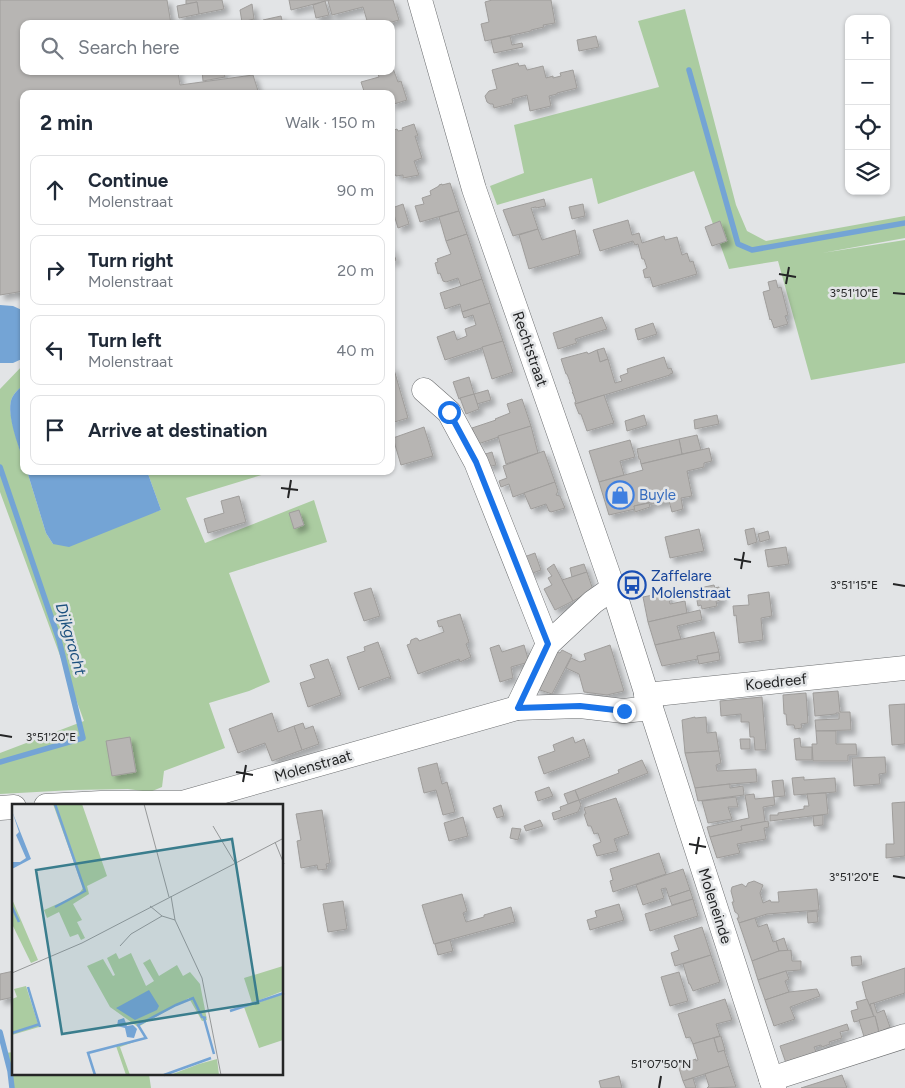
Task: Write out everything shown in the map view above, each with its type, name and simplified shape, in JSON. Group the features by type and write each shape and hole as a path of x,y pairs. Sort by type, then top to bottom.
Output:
{"street":[{"name":"Rechtstraat","path":"420,0 474,189 613,588 648,702"},
{"path":"424,390 449,412 476,462 548,644"},
{"path":"518,708 548,644 593,602 613,588"},
{"name":"Koedreef","path":"648,702 905,668"},
{"name":"Molenstraat","path":"83,804 182,803 518,708 580,706 624,711 648,702"},
{"name":"Moleneinde","path":"648,702 773,1083"},
{"path":"773,1083 905,1036"}],"green space":[{"path":"685,9 736,205 747,231 766,241 905,216 905,238 822,253 905,240 905,363 811,380 778,261 729,269 694,171 598,204 592,178 497,205 490,186 524,173 514,125 659,87 638,21"},
{"path":"20,368 20,388 14,394 10,412 20,450 20,475 28,475 46,533 53,544 161,510 148,475 262,475 186,498 205,543 314,500 327,542 229,573 270,682 249,691 209,703 225,748 164,771 162,787 150,792 128,789 0,794 0,753 84,721 0,492 0,389"},
{"path":"12,1052 12,1076 149,1076 151,1088 12,1088 5,1053"}],"water":[{"path":"0,305 13,306 20,309 20,360 13,363 0,363"},
{"path":"20,388 20,451 13,429 10,410 13,396"},
{"path":"28,475 148,475 161,510 69,547 53,544 46,533"}],"building":[{"path":"0,0 167,0 170,20 20,20 20,75 179,75 180,85 253,75 258,90 20,90 20,292 0,295"},
{"path":"186,0 222,0 224,9 199,14 197,2 186,4"},
{"path":"289,0 330,0 291,10"},
{"path":"393,0 399,20 367,20 363,7 332,15 328,1"},
{"path":"492,0 551,0 555,23 543,25 544,27 531,31 485,41 481,24 489,22 485,2"},
{"path":"325,1 329,15 316,18 313,5"},
{"path":"197,2 199,14 179,18 177,6"},
{"path":"252,4 254,19 242,20 240,10"},
{"path":"281,16 282,20 263,20"},
{"path":"510,36 512,45 522,43 523,47 494,53 491,40"},
{"path":"596,36 599,47 579,51 577,40"},
{"path":"518,63 519,66 525,65 527,70 543,66 546,78 561,76 560,73 573,70 577,88 549,96 551,106 530,111 527,95 512,99 513,103 494,108 493,104 487,102 485,96 489,91 497,89 492,70"},
{"path":"395,74 398,82 401,81 407,100 395,104 395,90 364,90 361,82 379,77 378,75"},
{"path":"202,75 225,75 225,77 203,81"},
{"path":"414,124 418,136 415,136 422,158 414,161 419,175 403,178 403,175 396,176 395,174 395,130 403,130 402,128"},
{"path":"450,183 459,211 420,222 415,206 424,204 422,198 431,195 430,191 439,185"},
{"path":"544,199 546,206 531,208 538,229 513,236 503,210"},
{"path":"403,204 409,224 398,228 395,218 395,207"},
{"path":"583,204 585,216 572,219 569,207"},
{"path":"459,211 467,234 446,241 439,217"},
{"path":"628,220 632,235 639,233 642,243 664,236 665,240 677,237 682,255 687,253 690,262 693,261 697,274 653,287 650,277 645,278 643,270 647,268 644,259 642,259 638,244 635,245 633,241 600,251 593,230"},
{"path":"720,221 727,241 712,246 705,227"},
{"path":"538,229 542,240 575,230 580,254 529,269 519,235"},
{"path":"467,234 482,279 461,286 458,278 446,282 443,281 440,273 438,274 435,263 438,262 437,259 451,254 446,241"},
{"path":"482,279 490,303 462,312 460,304 445,309 440,293"},
{"path":"776,280 778,288 781,287 788,315 785,316 788,324 774,328 763,292 770,290 768,282"},
{"path":"490,303 503,341 445,360 437,337 454,331 457,340 467,336 465,329 476,325 473,315 464,318 462,312"},
{"path":"602,317 607,329 575,339 577,343 558,349 553,333"},
{"path":"653,323 657,334 638,340 635,329"},
{"path":"503,341 513,372 492,379 482,347"},
{"path":"604,348 608,359 600,362 597,350"},
{"path":"597,350 600,362 608,359 615,383 622,381 620,376 628,373 627,369 664,357 668,369 671,368 673,373 575,404 570,382 561,359 587,352 588,354"},
{"path":"395,373 408,418 395,422"},
{"path":"469,377 474,394 459,399 453,382"},
{"path":"488,390 491,400 477,404 474,394"},
{"path":"474,394 479,409 466,414 460,398"},
{"path":"604,395 614,423 587,431 575,404"},
{"path":"522,399 531,426 478,444 472,428 510,413 507,404"},
{"path":"644,415 647,425 627,431 625,421"},
{"path":"717,415 719,424 695,429 694,420"},
{"path":"531,426 538,453 506,464 498,436"},
{"path":"424,427 433,456 401,465 395,445 395,437"},
{"path":"697,435 701,450 682,454 679,439"},
{"path":"679,439 682,454 641,464 637,449"},
{"path":"630,440 635,457 620,461 624,475 599,482 589,451"},
{"path":"709,448 712,461 704,463 704,467 687,471 692,496 681,498 683,509 672,512 669,501 652,504 651,502 634,506 635,509 609,515 599,482 643,470 641,464"},
{"path":"544,451 555,482 513,497 509,484 501,487 499,481 507,478 503,466"},
{"path":"492,452 496,465 487,467 482,455"},
{"path":"555,482 558,491 556,495 560,496 565,508 551,512 546,504 531,509 524,493"},
{"path":"239,496 246,522 208,533 204,519 224,513 221,501"},
{"path":"649,503 650,507 635,512 634,506"},
{"path":"299,510 304,525 294,529 289,513"},
{"path":"754,528 757,542 748,545 745,530"},
{"path":"699,529 704,551 670,558 665,537"},
{"path":"768,531 770,539 760,542 758,534"},
{"path":"786,547 789,564 768,567 765,550"},
{"path":"535,553 541,570 530,574 524,557"},
{"path":"554,564 573,601 555,610 544,589 552,585 548,578 552,576 547,569"},
{"path":"584,564 587,572 572,577 570,568"},
{"path":"587,572 593,590 573,601 562,580"},
{"path":"714,585 715,588 719,587 722,600 716,601 717,606 702,609 701,605 698,606 695,589"},
{"path":"371,588 380,616 364,621 354,593"},
{"path":"668,592 670,604 685,601 687,613 648,622 643,597"},
{"path":"769,592 772,616 761,618 763,640 739,643 736,615 734,616 733,606 749,605 748,595"},
{"path":"700,610 702,620 677,626 681,639 655,645 648,622"},
{"path":"460,614 469,642 466,644 471,657 460,662 459,659 418,674 407,645 416,638 419,641 444,632 442,626 439,627 437,621"},
{"path":"714,632 719,652 697,656 698,659 662,666 655,645"},
{"path":"378,642 391,678 389,677 359,688 359,690 347,657 365,651 364,647"},
{"path":"499,645 502,652 524,645 529,662 511,667 513,678 500,682 490,648"},
{"path":"610,645 624,691 607,695 584,692 579,674 566,668 571,658 580,662 586,660 584,654"},
{"path":"553,650 560,653 562,650 572,655 552,694 534,688"},
{"path":"719,652 720,660 699,664 697,656"},
{"path":"328,659 341,695 308,707 300,683 315,678 310,665"},
{"path":"838,691 840,712 850,712 851,730 816,731 815,720 839,719 839,713 815,716 813,693"},
{"path":"806,693 808,723 801,724 802,728 795,729 794,725 787,725 786,714 784,714 783,695"},
{"path":"762,697 766,750 755,750 754,737 750,737 749,722 741,722 741,714 721,716 720,701"},
{"path":"905,704 905,744 892,745 889,705"},
{"path":"272,713 278,732 294,726 302,750 272,761 265,743 238,753 229,729"},
{"path":"706,717 707,733 716,732 719,751 685,753 682,720"},
{"path":"303,723 305,729 313,726 319,744 302,750 294,726"},
{"path":"816,731 836,731 836,744 856,744 857,755 848,755 848,761 813,761 812,744 817,744"},
{"path":"130,737 136,772 112,776 106,741"},
{"path":"573,737 575,743 584,739 590,757 544,774 538,757 555,751 553,745"},
{"path":"800,738 801,747 812,747 812,760 796,760 794,739"},
{"path":"740,739 750,739 750,749 741,749"},
{"path":"719,751 721,763 716,765 717,771 756,769 757,782 695,788 685,753"},
{"path":"885,757 886,773 879,774 880,784 854,786 852,758"},
{"path":"642,760 648,773 579,800 575,790 619,773 618,770"},
{"path":"437,763 442,784 447,782 455,812 443,815 436,790 424,793 418,768"},
{"path":"804,777 804,780 835,778 836,792 794,795 792,778"},
{"path":"783,780 785,796 774,797 772,781"},
{"path":"730,784 730,788 743,786 744,795 698,801 695,788"},
{"path":"549,787 553,796 538,801 535,792"},
{"path":"575,790 579,800 568,804 564,794"},
{"path":"826,793 828,814 770,821 770,815 804,809 804,806 809,806 807,794"},
{"path":"754,794 755,799 774,797 775,805 763,807 765,822 741,826 742,830 710,837 707,827 749,818 745,795"},
{"path":"736,797 738,807 728,807 732,819 708,823 702,801"},
{"path":"616,798 629,834 614,839 618,851 597,856 593,845 601,842 598,833 594,834 591,826 588,826 584,808"},
{"path":"579,800 581,805 578,812 554,820 552,813 561,810 560,807"},
{"path":"905,802 905,856 886,858 886,844 894,844 892,803"},
{"path":"501,805 504,816 497,818 493,808"},
{"path":"322,810 330,863 326,864 327,869 318,870 317,865 301,868 297,841 301,840 296,814"},
{"path":"823,815 823,825 814,826 813,816"},
{"path":"463,817 468,836 449,841 444,823"},
{"path":"540,820 543,826 526,831 524,826"},
{"path":"768,821 769,827 764,828 766,839 737,844 740,853 717,858 710,837 742,830 741,826"},
{"path":"512,828 521,829 518,840 510,838"},
{"path":"659,853 666,874 613,892 610,881 613,880 610,869"},
{"path":"683,869 690,890 669,897 666,888 661,889 664,898 643,905 636,885"},
{"path":"754,881 763,885 760,893 763,903 770,900 771,902 779,902 778,892 817,889 819,910 767,914 739,923 738,914 735,912 732,902 734,902 731,891 732,887 742,884 746,887 748,883"},
{"path":"690,890 693,899 672,905 669,897"},
{"path":"462,894 467,911 463,913 466,922 511,907 515,922 434,944 422,905"},
{"path":"693,899 698,916 650,931 645,914"},
{"path":"343,901 347,929 328,932 323,904"},
{"path":"619,904 624,920 590,930 587,920 597,917 595,911"},
{"path":"817,911 818,922 808,923 807,912"},
{"path":"755,918 758,927 767,924 773,942 776,941 779,951 752,961 739,923"},
{"path":"702,927 711,955 675,966 671,953 679,950 674,936"},
{"path":"784,938 788,951 779,951 776,941"},
{"path":"450,940 453,951 438,955 435,944"},
{"path":"791,950 792,961 801,961 801,970 786,971 758,980 752,961 779,951"},
{"path":"711,955 720,982 693,991 683,964"},
{"path":"861,956 862,965 852,966 851,957"},
{"path":"905,968 905,993 868,1005 862,982"},
{"path":"12,971 12,997 0,1000 0,974"},
{"path":"786,971 789,979 785,981 789,992 765,1000 758,980"},
{"path":"679,972 688,1001 670,1006 661,977"},
{"path":"817,989 820,996 790,1007 795,1019 774,1026 765,1000 789,992"},
{"path":"725,999 732,1020 716,1024 720,1036 693,1044 690,1037 686,1038 678,1014"},
{"path":"867,999 874,1017 854,1022 851,1011 858,1009 856,1002"},
{"path":"874,1003 877,1013 884,1010 890,1027 879,1032 870,1004"},
{"path":"875,1016 880,1037 865,1040 859,1020"},
{"path":"847,1024 849,1030 840,1032 842,1038 829,1042 830,1044 822,1047 821,1045 814,1047 818,1056 787,1066 780,1046"},
{"path":"720,1036 714,1038 718,1052 724,1050 729,1066 683,1081 678,1065 698,1060 693,1044"},
{"path":"721,1036 725,1050 718,1052 714,1038"},
{"path":"729,1066 736,1087 707,1088 709,1086 705,1074"},
{"path":"842,1075 847,1088 801,1088"},
{"path":"619,1076 622,1088 601,1088 599,1081"},
{"path":"693,1078 696,1088 686,1088 683,1081"}],"waterway":[{"path":"689,70 738,244 752,250 905,223"},
{"name":"Dijkgracht","path":"0,467 59,640 83,738 0,762"},
{"name":"Dijkgracht","path":"0,1032 10,1071 12,1088"}],"place":[{"name":"Buyle","path":"620,495"},
{"name":"Zaffelare Molenstraat","path":"632,585"}],"route":[{"path":"449,412 476,462 548,644 518,708 580,706 624,711"}]}
